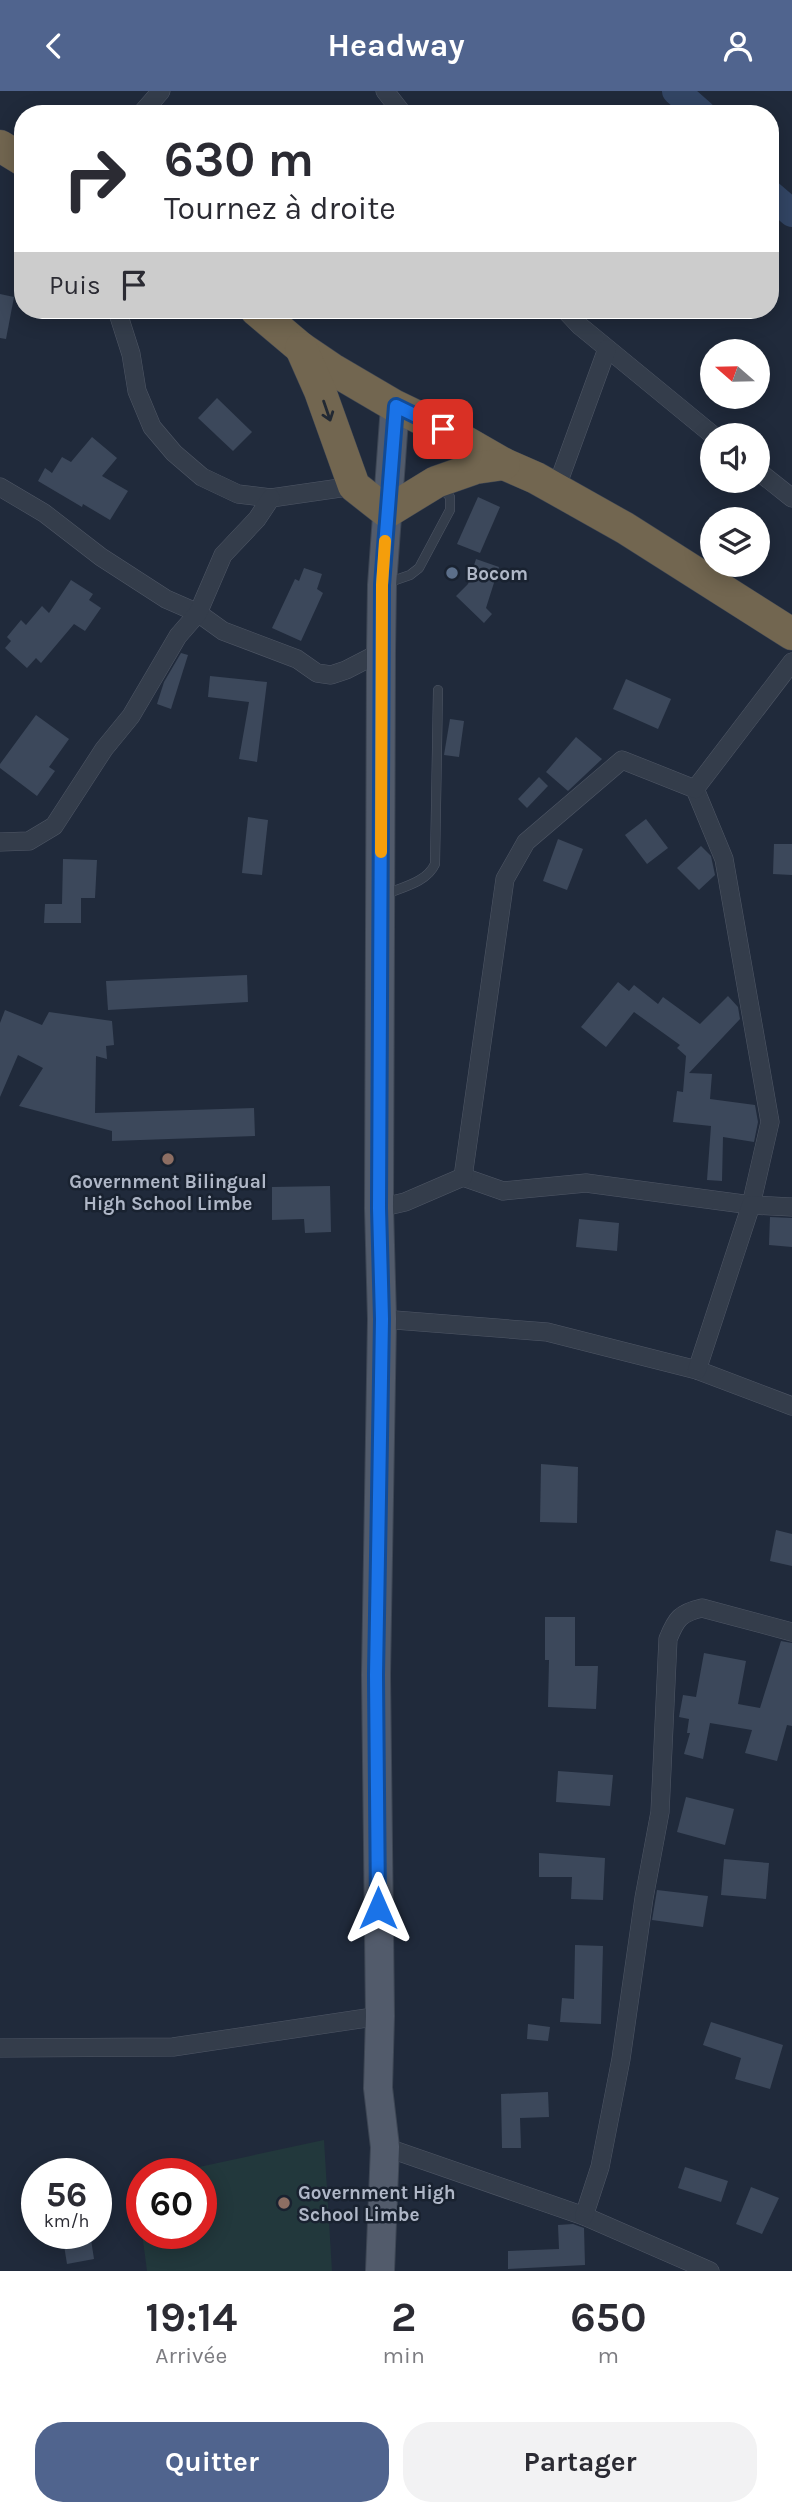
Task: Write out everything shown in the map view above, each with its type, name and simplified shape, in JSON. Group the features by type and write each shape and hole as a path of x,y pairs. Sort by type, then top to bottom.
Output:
{"highway":[{"path":"267,319 301,348 396,406 625,528 792,634"},
{"path":"301,348 320,391 354,486 387,512 436,482 476,468 504,464"}],"main road":[{"path":"380,2271 385,2147 378,2088 380,2016 376,1675 382,1319 379,1208 381,652 382,585 396,406"}],"street":[{"path":"149,105 162,91"},
{"path":"385,91 396,105"},
{"path":"120,319 131,354 137,391 152,426 174,453 202,477 238,493 271,498 354,486"},
{"path":"573,319 700,425"},
{"path":"556,489 607,349"},
{"path":"770,481 792,499"},
{"path":"0,487 44,513 101,557 166,600 198,613 223,631 297,659 317,673 331,675 381,652"},
{"path":"0,842 29,841 54,826 104,749 131,716 178,636 198,613 223,555 257,519 271,498"},
{"path":"695,789 792,662"},
{"path":"463,1177 505,880 526,842 622,760 695,789 724,859 770,1122 751,1205 697,1370"},
{"path":"379,1208 405,1202 463,1177 503,1191 586,1183 751,1205 792,1207"},
{"path":"382,1319 547,1332 697,1370 792,1406"},
{"path":"584,2216 600,2167 621,2059 642,1911 660,1812 668,1639 675,1622 687,1612 702,1608 792,1632"},
{"path":"0,2048 173,2047 380,2016"},
{"path":"385,2147 584,2216 710,2271"}],"lane":[{"path":"382,585 410,575 419,568 450,510 450,497 436,482"},
{"path":"381,895 419,880 431,873 435,864 438,690"}],"green space":[{"path":"324,2140 332,2271 147,2271 144,2249 217,2249 217,2163"}],"building":[{"path":"0,294 14,297 6,339 0,338"},
{"path":"217,398 252,432 233,451 198,418"},
{"path":"92,437 117,458 102,476 128,491 110,520 38,481 45,468 52,473 62,457 71,462"},
{"path":"478,497 500,507 480,553 457,544"},
{"path":"476,559 499,567 486,608 492,614 484,623 456,596 468,584"},
{"path":"304,568 322,574 317,589 323,593 301,641 272,628 295,579 299,581"},
{"path":"71,580 93,594 89,600 101,608 85,631 74,624 41,663 36,658 27,668 5,648 11,641 7,637 21,620 26,625 42,606 49,613"},
{"path":"181,653 188,655 171,709 157,704 164,682"},
{"path":"210,676 267,682 257,762 239,759 249,702 208,697"},
{"path":"626,679 671,699 658,729 613,709"},
{"path":"36,715 69,739 49,767 55,771 37,796 0,768 0,764"},
{"path":"450,719 464,721 459,757 444,755"},
{"path":"576,737 602,759 568,791 546,772"},
{"path":"539,777 548,786 527,808 518,799"},
{"path":"248,817 268,820 262,875 242,873"},
{"path":"646,819 668,848 647,864 625,835"},
{"path":"558,839 583,849 567,890 543,881"},
{"path":"774,844 792,844 792,875 773,874"},
{"path":"701,846 711,856 715,875 699,890 677,868"},
{"path":"63,859 97,860 95,898 81,898 81,923 44,923 45,904 62,904"},
{"path":"247,975 248,1002 108,1010 106,981"},
{"path":"618,982 629,991 634,985 658,1004 663,997 700,1024 728,996 738,1007 740,1019 689,1073 712,1074 710,1099 755,1105 758,1122 754,1142 723,1137 722,1181 707,1180 711,1126 673,1122 677,1091 683,1092 686,1056 677,1048 680,1045 634,1012 606,1047 581,1027"},
{"path":"5,1010 42,1025 49,1012 112,1021 114,1045 106,1046 107,1059 96,1056 95,1113 254,1108 255,1136 112,1141 112,1131 19,1106 43,1068 18,1055 0,1097 0,1023"},
{"path":"330,1186 331,1232 305,1233 304,1219 272,1220 272,1187"},
{"path":"770,1217 792,1218 792,1247 769,1245"},
{"path":"579,1219 619,1223 617,1251 576,1247"},
{"path":"541,1464 578,1467 577,1523 540,1522"},
{"path":"776,1530 792,1534 792,1566 770,1561"},
{"path":"545,1617 575,1617 575,1666 598,1666 596,1709 548,1707 549,1660 545,1660"},
{"path":"781,1641 792,1643 792,1726 787,1725 777,1761 745,1753 752,1730 710,1723 703,1759 684,1754 690,1733 687,1733 689,1719 679,1717 683,1695 696,1697 704,1653 746,1661 738,1704 760,1708"},
{"path":"558,1771 613,1775 610,1806 556,1802"},
{"path":"686,1797 734,1809 725,1845 677,1832"},
{"path":"539,1853 605,1858 603,1900 571,1899 572,1877 539,1877"},
{"path":"724,1859 769,1863 766,1899 721,1895"},
{"path":"657,1890 708,1896 703,1927 652,1920"},
{"path":"575,1945 603,1946 601,2024 560,2022 562,1998 574,1999"},
{"path":"711,2022 783,2045 770,2089 735,2079 741,2058 703,2045"},
{"path":"528,2024 550,2027 548,2041 527,2039"},
{"path":"548,2092 549,2117 520,2118 521,2148 502,2148 501,2094"},
{"path":"685,2167 728,2181 721,2202 678,2188"},
{"path":"751,2187 779,2198 762,2234 736,2224"},
{"path":"573,2224 584,2228 585,2265 508,2269 508,2251 559,2249 558,2225"},
{"path":"65,2249 92,2249 94,2259 67,2264"}],"waterway":[{"path":"676,91 692,105"},
{"path":"779,202 792,213"}],"slow traffic":[{"path":"381,852 382,585 385,541"}],"place":[{"name":"Bocom","path":"452,573"},
{"name":"Government Bilingual High School Limbe","path":"168,1159"},
{"name":"Government High School Limbe","path":"284,2203"}],"route":[{"path":"378,1908 376,1675 382,1319 379,1208 382,585 396,406 443,429"}]}
